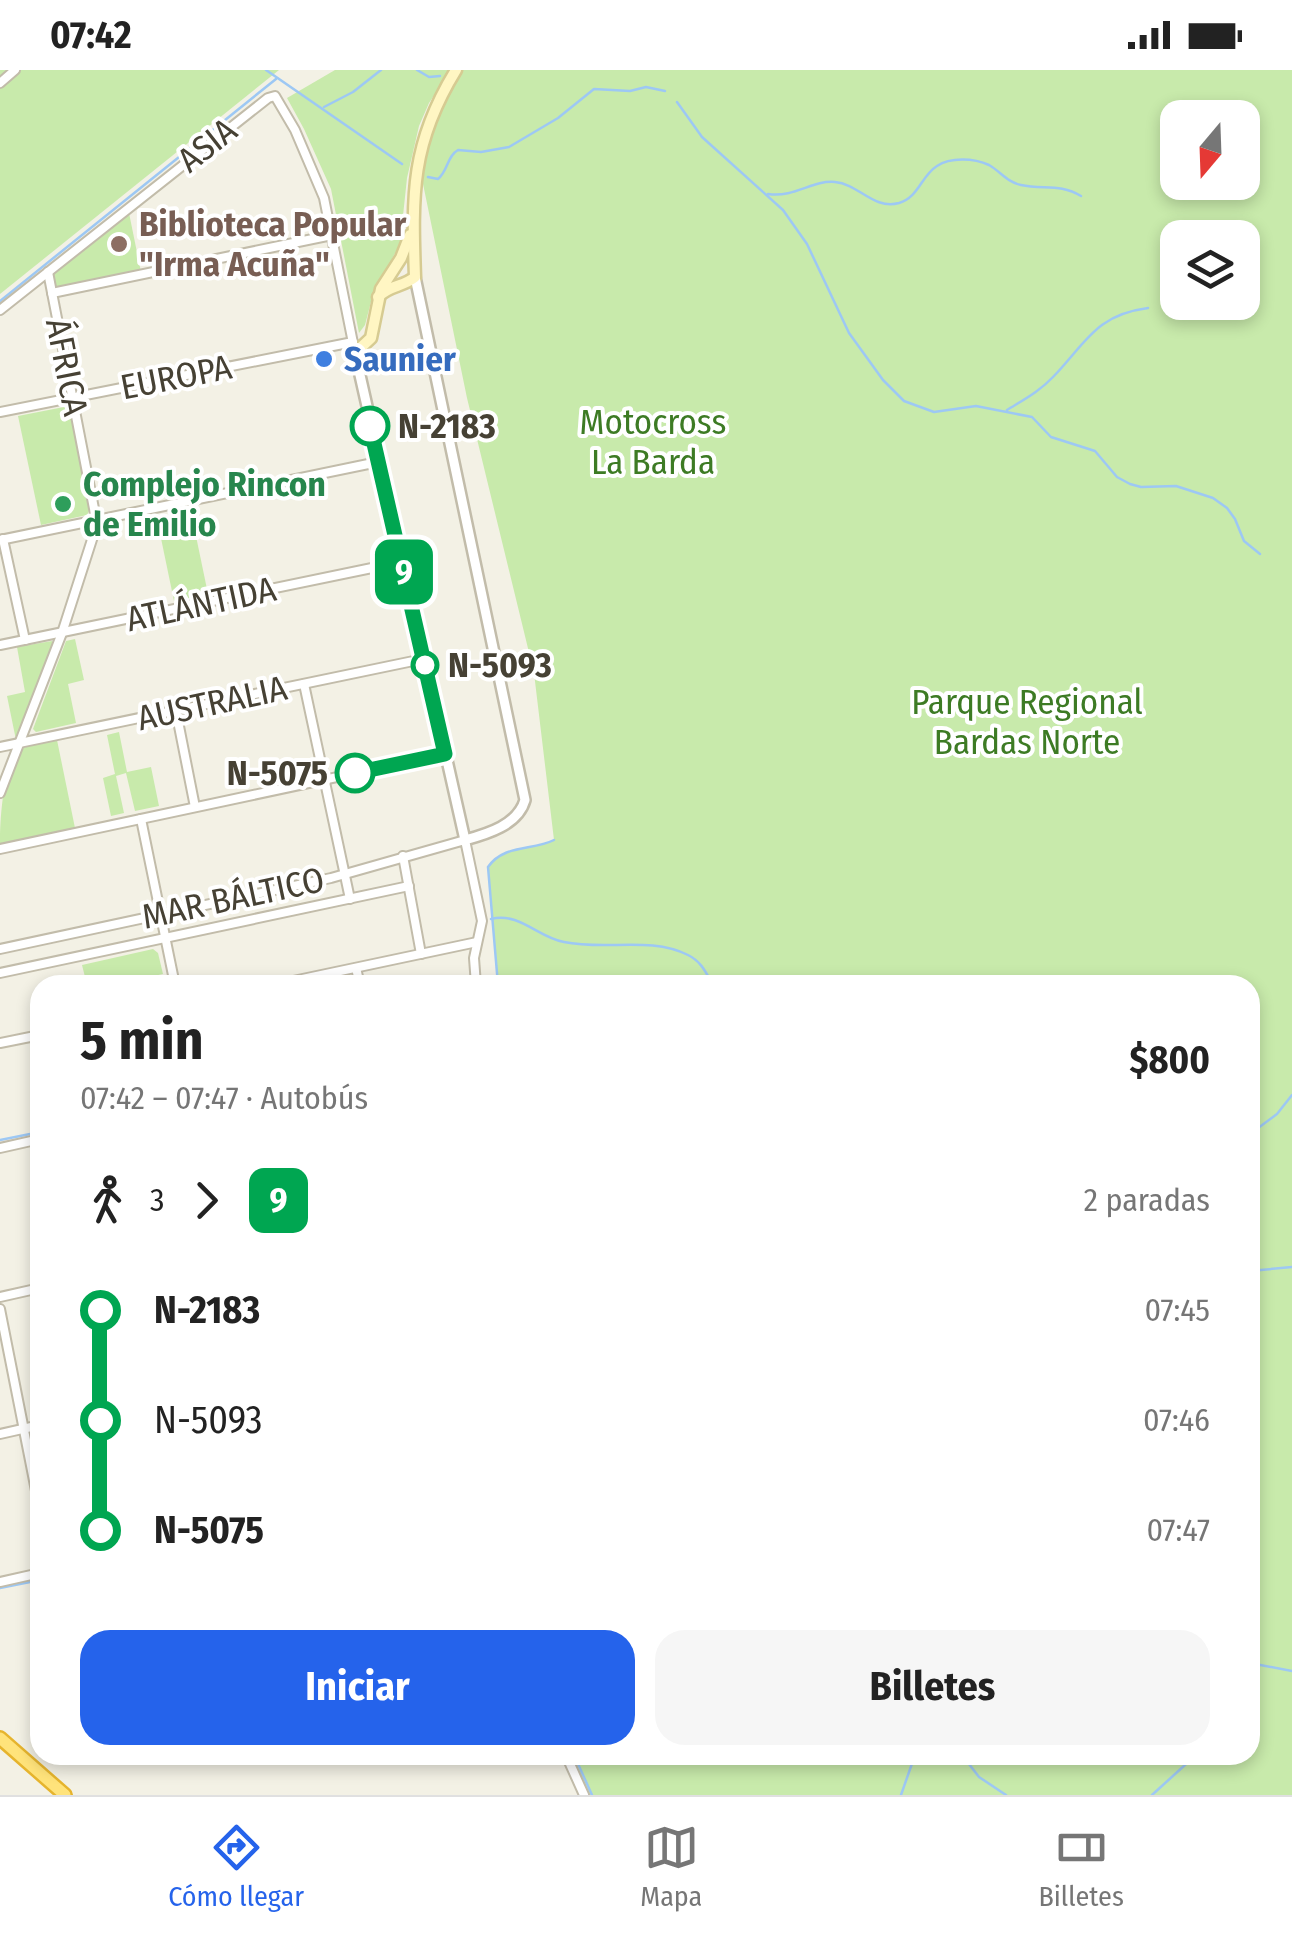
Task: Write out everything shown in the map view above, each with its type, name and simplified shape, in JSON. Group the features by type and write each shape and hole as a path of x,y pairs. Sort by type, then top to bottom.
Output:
{"highway":[{"path":"0,1738 30,1764"},
{"path":"31,1765 65,1795"}],"main road":[{"path":"378,297 389,287 415,276 413,185 424,140 456,70"},
{"path":"354,348 371,338 378,297 402,258 412,230"}],"street":[{"path":"0,84 15,70"},
{"name":"ASIA","path":"0,310 275,96 322,191 332,236"},
{"path":"52,293 332,236 378,462 481,915 475,975"},
{"name":"ÁFRICA","path":"48,272 97,520"},
{"path":"415,276 525,800 519,814 501,827 465,840"},
{"name":"EUROPA","path":"0,412 354,348"},
{"path":"25,640 2,540 378,462"},
{"path":"0,792 62,632 97,520"},
{"name":"ATLÁNTIDA","path":"0,646 401,562"},
{"name":"AUSTRALIA","path":"0,747 424,659"},
{"path":"304,684 350,899"},
{"path":"176,710 196,807"},
{"path":"0,849 445,754"},
{"path":"140,819 173,975"},
{"name":"MAR BÁLTICO","path":"0,948 344,873 465,840"},
{"path":"403,856 422,954"},
{"name":"MAR BÁLTICO","path":"0,973 409,886"},
{"path":"323,975 477,942"},
{"path":"356,968 358,975"},
{"path":"0,1043 30,1036"},
{"path":"0,1148 30,1141"},
{"path":"0,1297 30,1290"},
{"path":"0,1309 30,1460"},
{"path":"0,1434 30,1428"},
{"path":"0,1582 30,1576"},
{"path":"570,1765 584,1795"}],"green space":[{"path":"0,70 279,70 0,294"},
{"path":"335,70 451,70 419,126 407,178 400,244 373,294 359,333 331,189 287,98"},
{"name":"Parque Regional Bardas Norte","path":"461,70 1292,70 1292,1795 584,1795 570,1765 1260,1765 1260,975 497,975 488,867 510,851 554,840 534,673 467,398 422,179 428,136"},
{"path":"129,213 141,272 54,289 53,271"},
{"path":"64,407 70,410 89,511 87,515 41,525 18,416"},
{"path":"191,512 208,594 174,601 157,519"},
{"path":"75,639 84,680 68,684 76,723 36,732 33,729 66,641"},
{"path":"52,641 16,740 7,696 25,692 17,647"},
{"path":"119,732 127,772 151,767 159,806 135,811 126,773 116,776 124,813 111,816 103,778 115,774 107,735"},
{"path":"57,740 75,828 0,844 4,791 12,763 26,747"},
{"path":"153,949 158,953 163,974 84,975 82,965"}],"waterway":[{"path":"266,70 402,164"},
{"path":"324,107 353,92 381,70"},
{"path":"417,70 429,77 440,76"},
{"path":"0,301 276,79"},
{"path":"428,177 438,179 458,150 481,152 509,147 558,118 594,89 630,91 646,87 665,91"},
{"path":"677,102 702,137 783,210 807,244 849,333 883,380 904,401 934,412 976,406 1032,417 1051,437 1095,451 1117,477 1130,484 1176,486 1213,498 1227,508 1244,541 1260,554"},
{"path":"768,194 787,194 835,182 881,203 899,203 911,196 937,166 962,160 989,165 1016,184 1066,190 1081,196"},
{"path":"1007,410 1048,382 1103,324 1148,308"},
{"path":"497,975 488,867 510,851 554,840"},
{"path":"491,919 511,919 564,942 673,949 697,961 707,975"},
{"path":"1260,1127 1292,1095"},
{"path":"0,1140 30,1134"},
{"path":"1260,1270 1292,1267"},
{"path":"0,1588 30,1582"},
{"path":"1260,1665 1292,1671"},
{"path":"578,1765 592,1795"},
{"path":"901,1795 912,1765"},
{"path":"970,1765 979,1777 1006,1795"},
{"path":"1152,1795 1185,1765"}],"bus line":[{"name":"9","path":"355,773 445,754 370,426"}],"place":[{"name":"Biblioteca Popular \"Irma Acuña\"","path":"119,244"},
{"name":"Saunier","path":"324,359"},
{"name":"N-2183","path":"370,426"},
{"name":"Complejo Rincon de Emilio","path":"63,504"},
{"name":"N-5093","path":"425,665"},
{"name":"N-5075","path":"355,773"}],"park label":[{"name":"Motocross La Barda","path":"653,442"}]}
